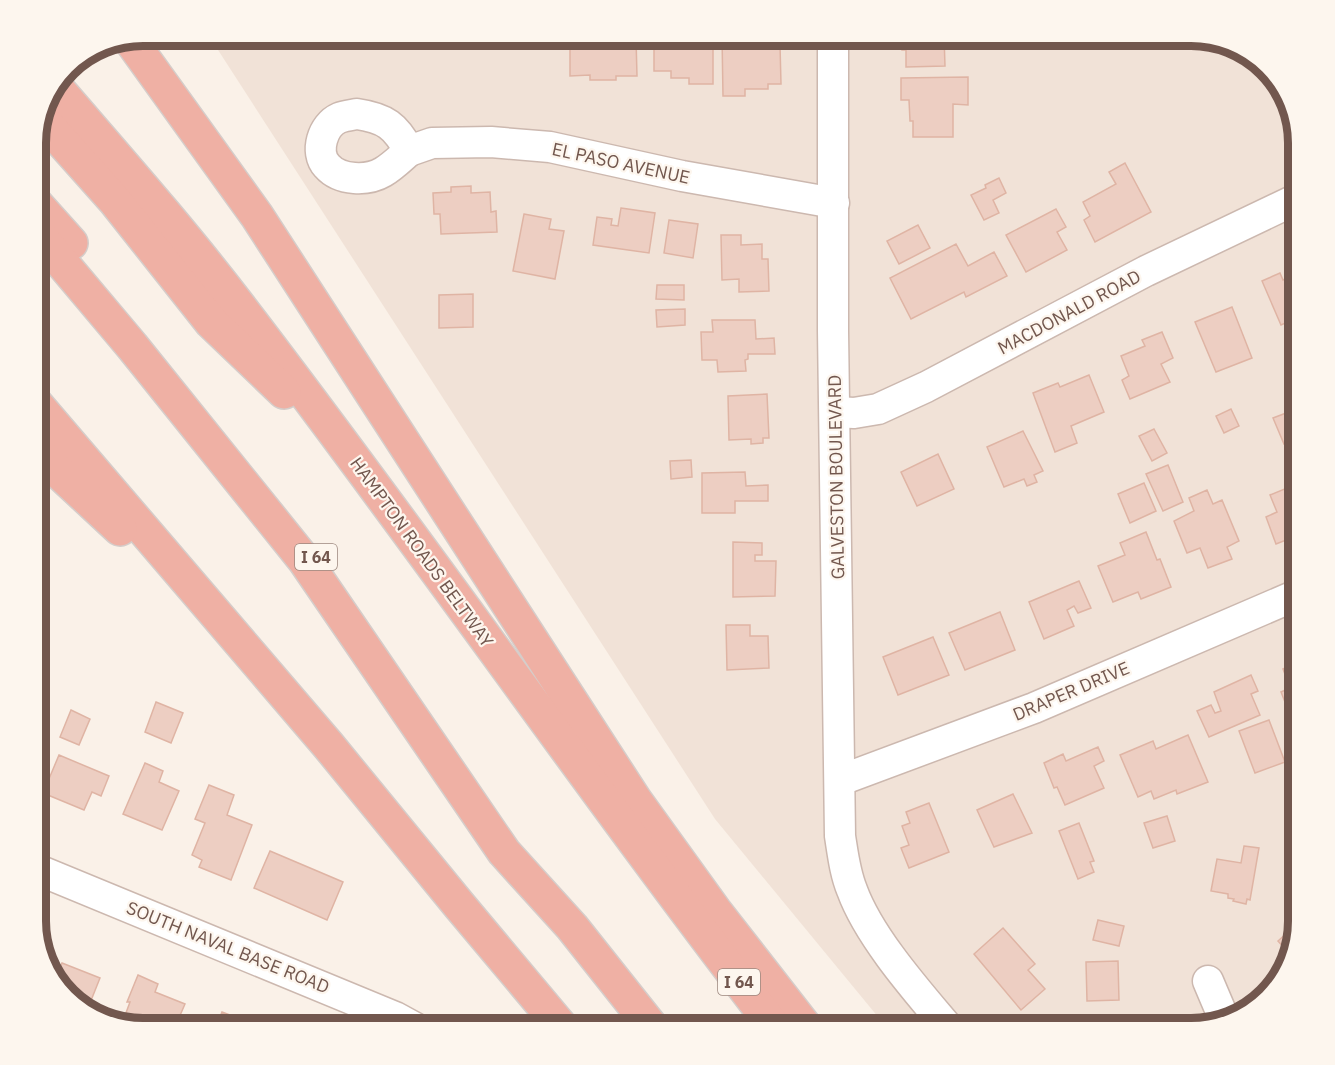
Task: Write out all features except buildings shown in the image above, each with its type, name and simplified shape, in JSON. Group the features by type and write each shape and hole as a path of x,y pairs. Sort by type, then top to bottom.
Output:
{"highway":[{"path":"135,47 257,216 635,800 715,911 798,1018"},
{"name":"HAMPTON ROADS BELTWAY","path":"61,94 171,221 238,304 703,934 768,1018"},
{"path":"48,126 115,201 212,322 360,467"},
{"name":"I 64","path":"47,216 153,341 243,457 517,840 572,927"},
{"path":"47,245 132,346 305,561 504,852 572,927 644,1018"},
{"path":"47,417 328,745 554,1018"},
{"path":"47,461 227,628"}],"street":[{"name":"GALVESTON BOULEVARD","path":"833,46 833,331 836,412 840,836 844,864 852,891 871,928 940,1018"},
{"name":"EL PASO AVENUE","path":"409,151 432,143 491,142 550,147 682,176 834,203"},
{"name":"MACDONALD ROAD","path":"836,412 854,413 878,409 1146,271 1288,203"},
{"name":"DRAPER DRIVE","path":"840,780 1034,708 1288,599"},
{"name":"SOUTH NAVAL BASE ROAD","path":"47,873 397,1018"},
{"path":"1208,981 1222,1013"}],"shaded area":[{"path":"215,46 1191,46 1223,52 1240,60 1268,85 1278,101 1288,131 1288,934 1275,970 1250,998 1234,1008 1204,1018 879,1018 715,819"}]}
